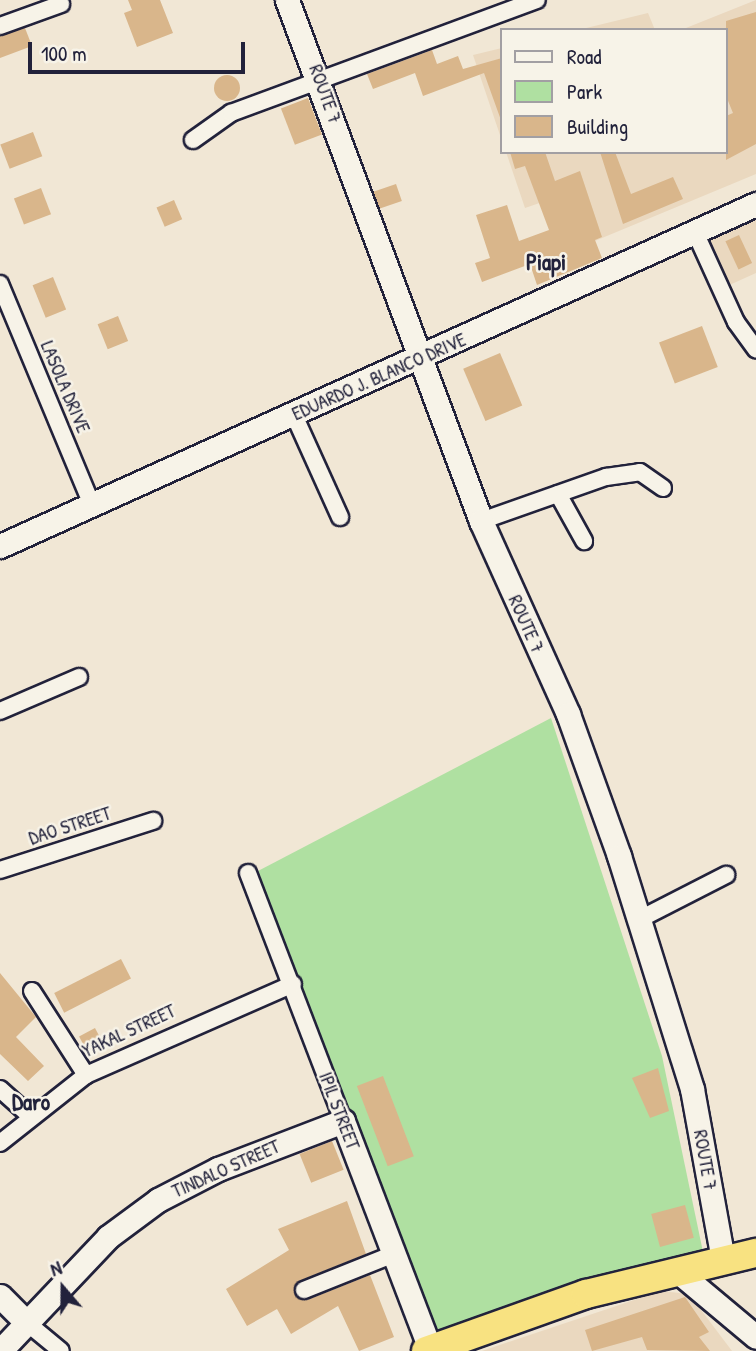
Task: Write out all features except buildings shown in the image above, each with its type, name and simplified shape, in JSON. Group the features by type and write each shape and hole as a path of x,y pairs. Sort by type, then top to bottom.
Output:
{"highway":[{"path":"428,1350 542,1308 676,1270 756,1253"}],"street":[{"name":"ROUTE 7","path":"287,0 321,80 419,360 481,521 568,714 640,919 692,1089 723,1260"},
{"path":"193,140 231,113 537,0"},
{"path":"0,26 61,4"},
{"name":"EDUARDO J. BLANCO DRIVE","path":"0,546 419,360 756,204"},
{"path":"695,232 736,322 756,349"},
{"name":"LASOLA DRIVE","path":"0,285 92,505"},
{"path":"294,415 340,517"},
{"path":"481,521 558,494 640,472 663,488"},
{"path":"558,494 584,541"},
{"path":"0,711 79,677"},
{"name":"DAO STREET","path":"0,870 153,821"},
{"name":"IPIL STREET","path":"248,873 293,984 428,1350"},
{"path":"640,919 726,875"},
{"name":"YAKAL STREET","path":"0,1143 29,1114 86,1074 293,984"},
{"path":"32,991 86,1074"},
{"path":"0,1088 29,1114"},
{"name":"TINDALO STREET","path":"0,1351 108,1237 158,1200 218,1169 343,1121"},
{"path":"304,1290 394,1254"},
{"path":"676,1270 756,1336"},
{"path":"0,1296 61,1351"}],"shaded area":[{"path":"756,0 756,174 578,248 557,197 525,208 507,154 728,154 728,28 686,28"},
{"path":"648,13 654,28 586,28"},
{"path":"500,48 500,135 473,55"},
{"path":"756,218 756,273 725,287 705,240"},
{"path":"661,1291 689,1294 732,1351 482,1351"}],"green space":[{"path":"551,718 662,1056 703,1252 435,1333 258,871"}],"district":[{"name":"Piapi","path":"546,262"},
{"name":"Daro","path":"31,1102"}]}
